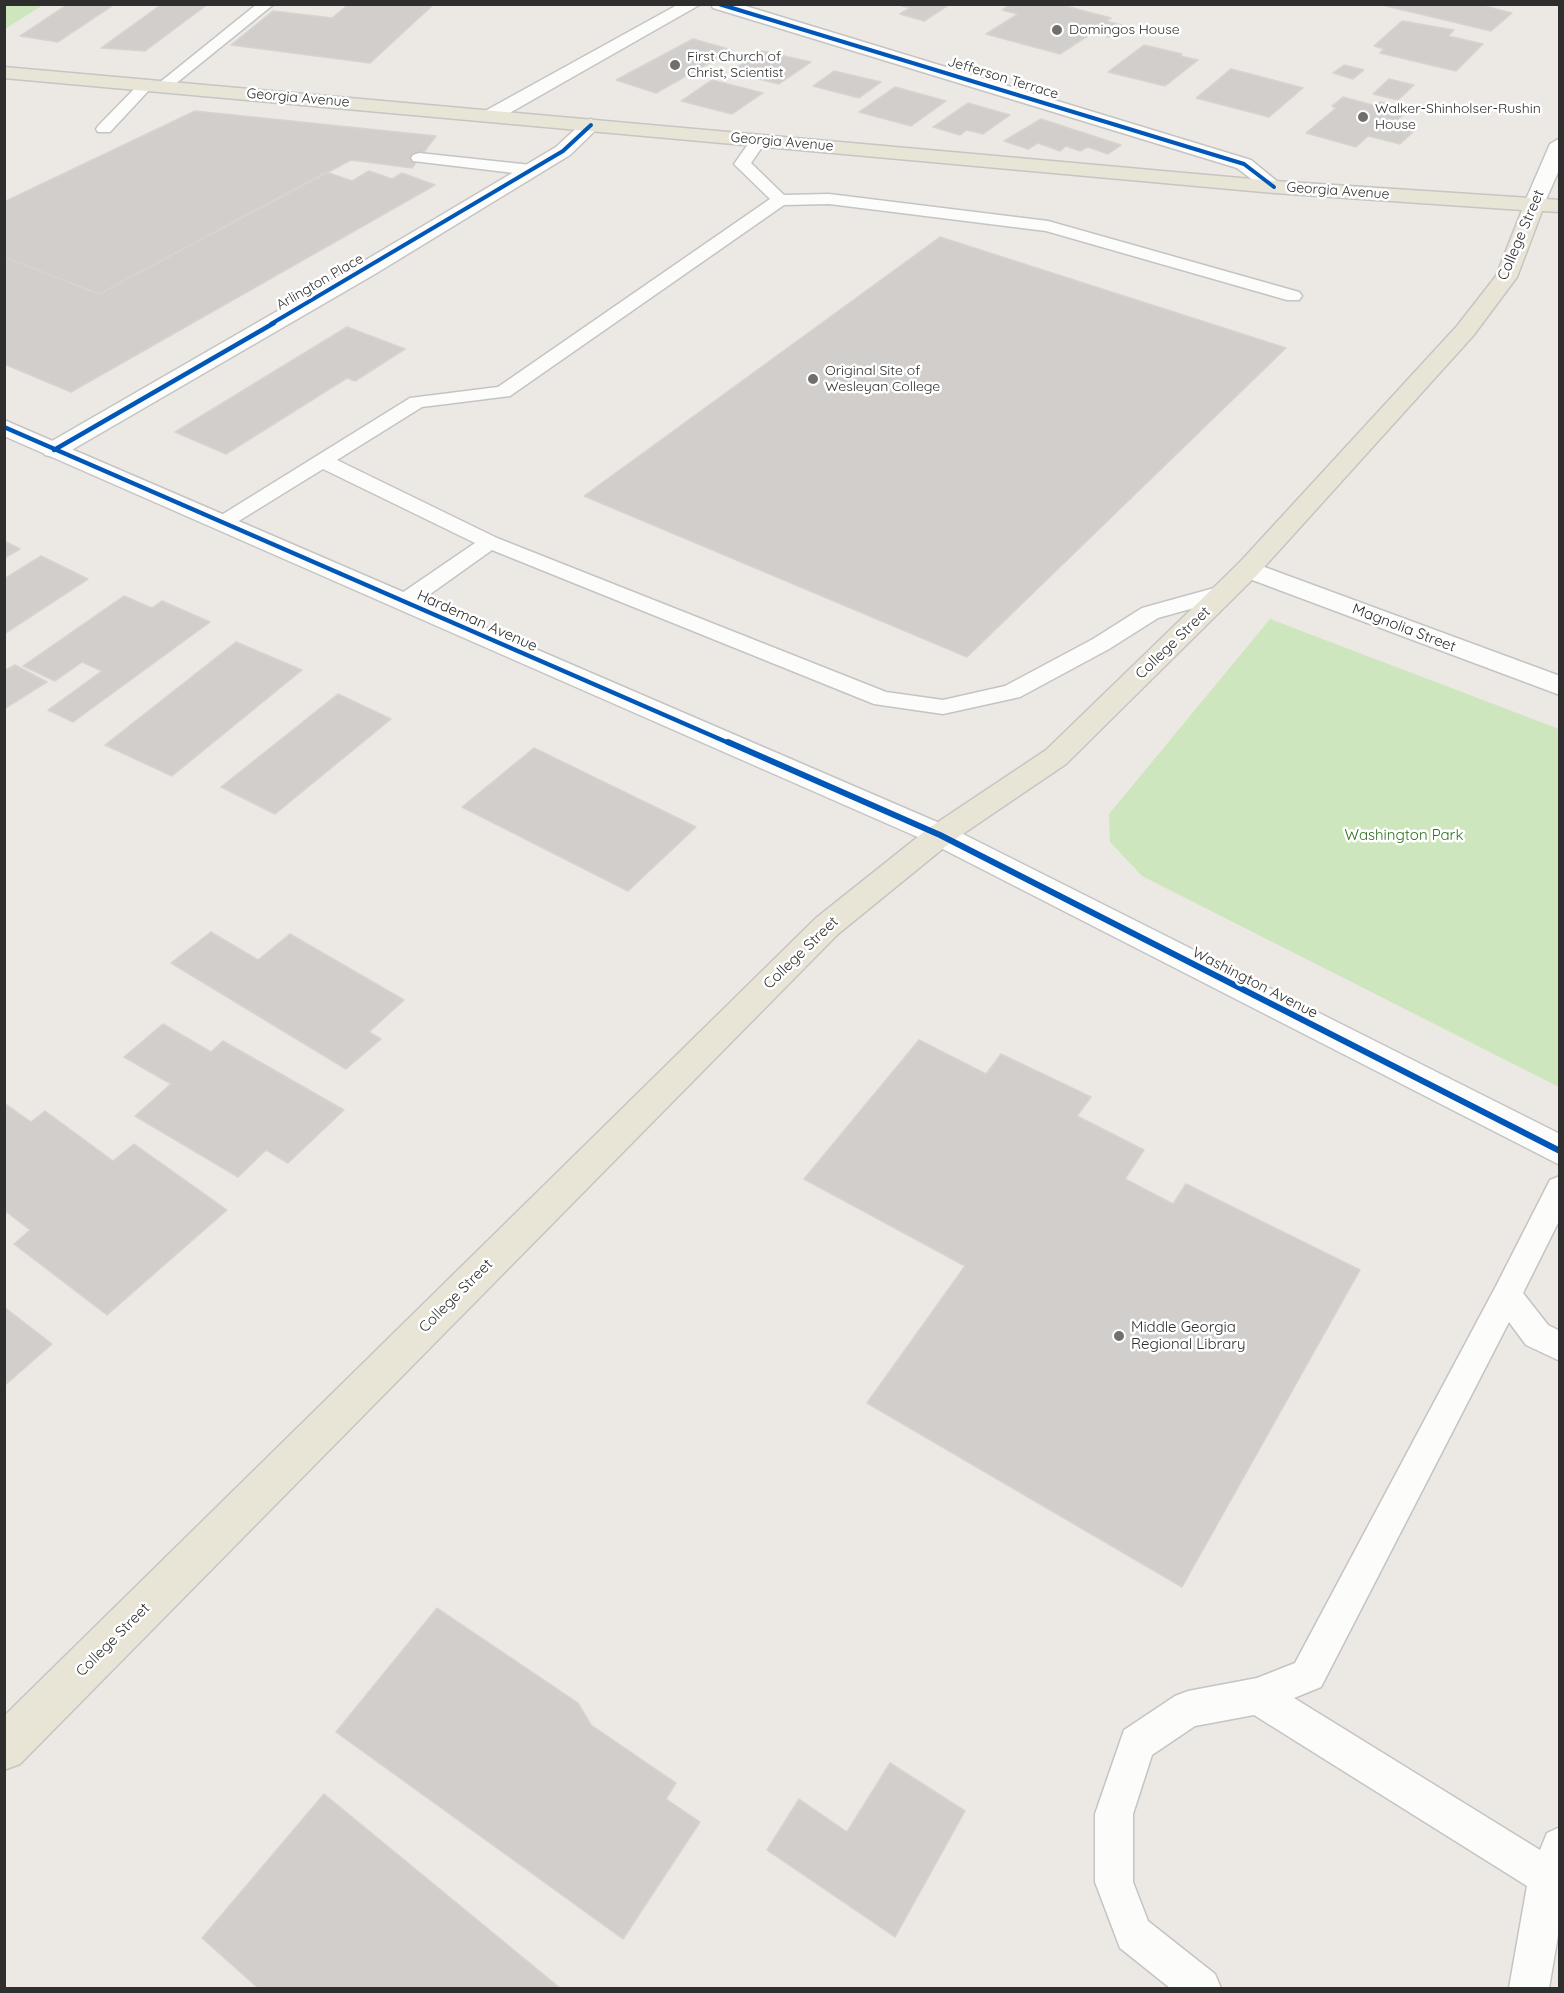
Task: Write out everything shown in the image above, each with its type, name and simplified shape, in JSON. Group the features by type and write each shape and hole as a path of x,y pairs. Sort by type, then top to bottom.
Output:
{"main road":[{"name":"Georgia Avenue","path":"4,72 1274,187 1560,206"},
{"name":"College Street","path":"4,1748 827,926 940,835 1056,757 1236,581 1466,331 1506,277 1534,204"}],"street":[{"path":"492,116 693,4"},
{"name":"Jefferson Terrace","path":"719,4 1244,164 1274,187"},
{"name":"Arlington Place","path":"54,450 367,269 563,151 591,124"},
{"name":"College Street","path":"1534,204 1560,144"},
{"name":"Hardeman Avenue","path":"4,427 940,835"},
{"name":"Magnolia Street","path":"1236,581 1560,686"},
{"name":"Washington Avenue","path":"940,835 1560,1151"}],"lane":[{"path":"104,129 155,86 267,4"},
{"path":"759,140 742,165 780,200"},
{"path":"419,158 531,170"},
{"path":"222,523 320,460 417,402 503,393 780,200 829,199 1048,226 1293,296"},
{"path":"320,460 490,542 882,699 942,707 1012,692 1101,644 1150,613 1236,581"},
{"path":"404,602 490,542"},
{"path":"1201,1989 1134,1934 1114,1882 1114,1814 1137,1743 1188,1709 1257,1696 1308,1675 1507,1295 1560,1188"},
{"path":"1507,1295 1537,1335 1560,1347"},
{"path":"1257,1696 1556,1870 1529,1989"}],"green space":[{"path":"5,4 43,4 43,5 5,29"},
{"name":"Washington Park","path":"1270,619 1559,729 1559,1087 1142,876 1110,842 1109,814"}],"building":[{"path":"68,4 115,4 58,42 20,36"},
{"path":"162,4 208,4 145,51 101,48"},
{"path":"349,4 434,4 370,63 231,45 273,11 332,18"},
{"path":"895,4 950,4 924,21 900,14 910,8"},
{"name":"Domingos House","path":"1011,4 1058,4 1111,18 1106,21 1125,26 1109,37 1092,33 1060,54 986,34 1018,14 1002,10"},
{"path":"1477,4 1512,13 1491,31 1382,5"},
{"path":"1402,21 1454,30 1448,36 1483,44 1456,71 1380,53 1384,49 1374,46"},
{"name":"First Church of Christ, Scientist","path":"693,39 732,50 656,93 616,80"},
{"path":"1144,45 1198,60 1165,86 1108,72"},
{"path":"762,51 811,62 779,84 730,72"},
{"path":"1344,65 1364,70 1353,79 1333,73"},
{"path":"1231,69 1303,88 1269,117 1196,98"},
{"path":"834,71 881,82 859,98 813,86"},
{"path":"1389,79 1414,85 1398,100 1373,94"},
{"path":"712,80 763,93 732,114 681,101"},
{"path":"895,87 946,101 911,126 859,112"},
{"name":"Walker-Shinholser-Rushin House","path":"1343,97 1376,106 1380,102 1410,110 1392,124 1415,130 1400,144 1368,136 1356,147 1306,133 1336,108 1332,106"},
{"path":"968,103 1010,115 983,134 967,130 960,135 933,127"},
{"path":"195,111 436,136 412,168 351,160 99,294 4,257 4,202"},
{"path":"1041,119 1121,145 1108,154 1088,147 1080,151 1066,146 1060,151 1038,143 1028,149 1004,141"},
{"path":"369,171 392,179 402,173 435,185 71,392 4,364 4,257 99,294 326,172 352,181"},
{"path":"940,237 1286,348 967,657 584,496"},
{"path":"347,327 405,349 355,381 347,378 226,454 175,432"},
{"path":"4,541 20,549 4,558"},
{"path":"41,556 88,579 4,634 4,579"},
{"path":"124,596 152,608 162,601 210,622 73,722 48,710 102,671 82,662 55,681 23,666"},
{"path":"236,642 302,670 172,776 105,745"},
{"path":"15,665 47,682 4,709 4,671"},
{"path":"338,694 391,719 275,814 221,787"},
{"path":"534,748 696,827 628,891 462,807"},
{"path":"211,932 258,960 290,934 404,1000 369,1032 381,1039 346,1069 171,963"},
{"path":"163,1024 211,1052 223,1041 344,1110 288,1163 266,1150 238,1177 135,1116 171,1084 124,1057"},
{"name":"Middle Georgia Regional Library","path":"919,1040 986,1074 1001,1054 1091,1097 1077,1116 1144,1150 1125,1179 1173,1204 1186,1184 1360,1270 1182,1587 867,1403 965,1266 804,1179"},
{"path":"4,1103 31,1122 45,1111 113,1161 134,1144 227,1210 107,1315 14,1244 30,1230 4,1210"},
{"path":"4,1307 52,1344 4,1386"},
{"path":"437,1608 578,1703 591,1725 676,1783 666,1799 700,1822 623,1939 336,1732"},
{"path":"890,1763 965,1811 895,1937 767,1850 799,1799 847,1832"},
{"path":"324,1794 560,1988 258,1988 202,1938"}],"cycle path":[{"path":"719,4 1244,164 1274,187"},
{"path":"54,450 367,269 563,151 591,125"},
{"path":"4,427 940,835 1560,1151"}],"place":[{"name":"Domingos House","path":"1057,30"},
{"name":"First Church of Christ, Scientist","path":"675,65"},
{"name":"Walker-Shinholser-Rushin House","path":"1363,117"},
{"name":"Original Site of Wesleyan College","path":"813,379"},
{"name":"Middle Georgia Regional Library","path":"1119,1336"}]}
